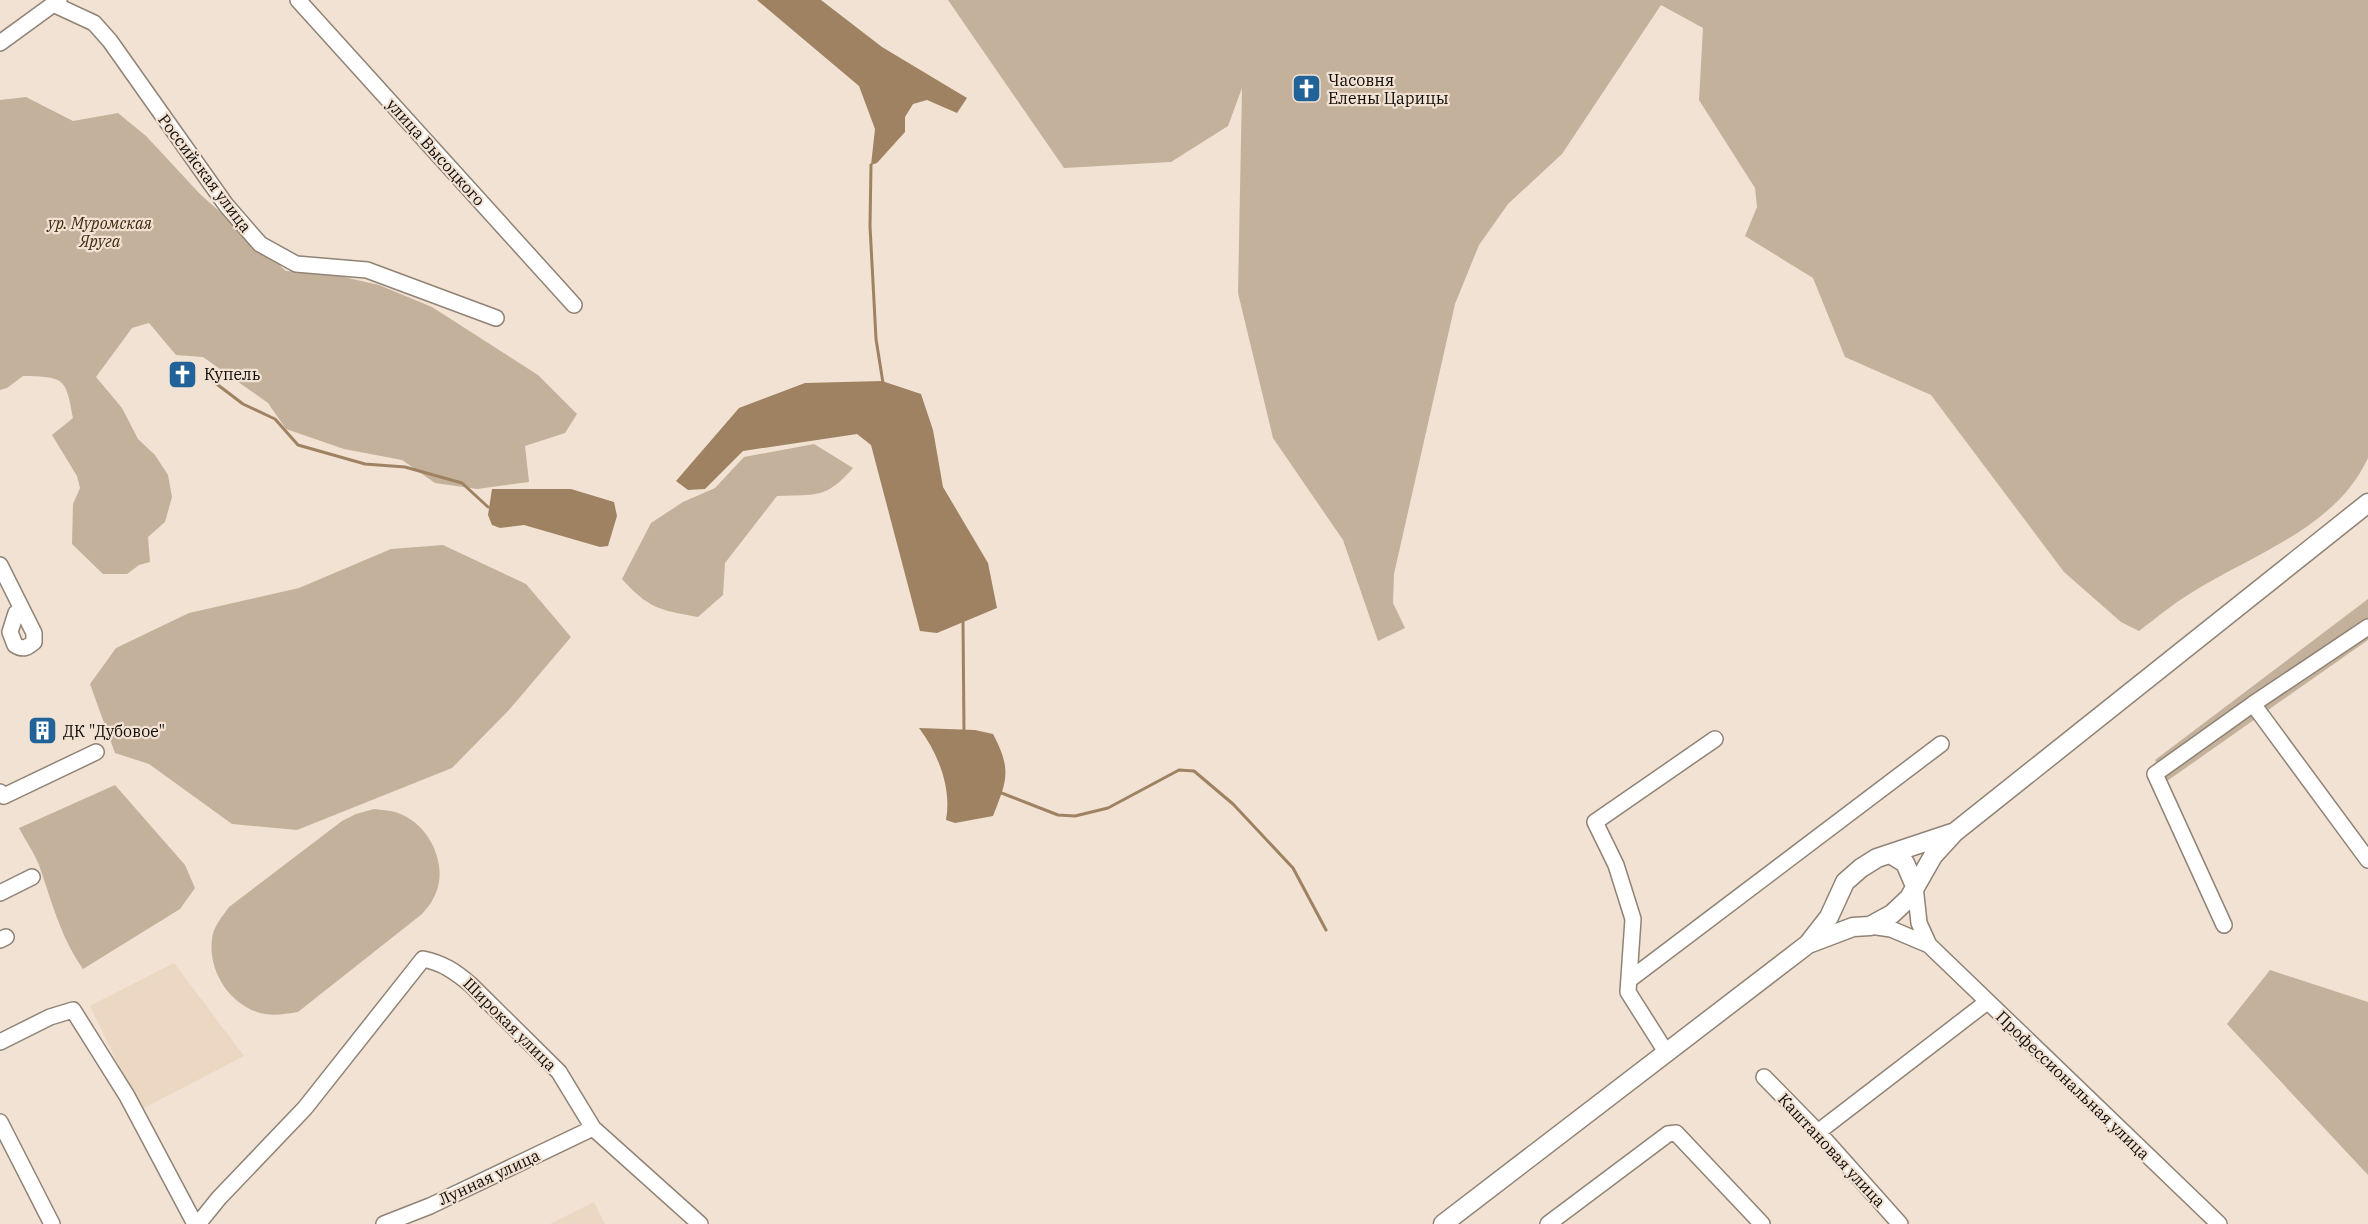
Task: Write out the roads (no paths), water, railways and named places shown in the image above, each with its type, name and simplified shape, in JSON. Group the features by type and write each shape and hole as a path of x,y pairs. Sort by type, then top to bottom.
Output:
{"main road":[{"path":"1808,944 1853,927 1870,926 1885,918 1904,903 1933,856 1955,832 2368,503"},
{"path":"1443,1224 1808,944 1829,916 1845,882 1862,868 1877,858 1892,855 1955,832"},
{"path":"1892,855 1905,863 1915,886"},
{"path":"1840,894 1843,909 1849,918 1870,926"}],"street":[{"name":"улица Высоцкого","path":"297,0 574,305"},
{"path":"0,43 56,2"},
{"name":"Российская улица","path":"56,2 94,23 110,40 219,195 260,244 296,264 367,270 496,318"},
{"path":"0,565 22,610"},
{"path":"2224,925 2155,774 2253,704 2368,627"},
{"path":"2253,704 2368,860"},
{"path":"1666,1052 1628,992 1633,919 1616,865 1595,822 1715,739"},
{"path":"1629,980 1941,744"},
{"path":"0,792 4,795 96,752"},
{"path":"0,893 32,877"},
{"path":"1915,886 1919,923 1929,945"},
{"path":"1870,926 1891,929 1929,945"},
{"name":"Профессиональная улица","path":"1929,945 2215,1223"},
{"name":"Широкая улица","path":"196,1224 305,1108 423,959 437,962 457,972 471,985 559,1072 593,1128 700,1224"},
{"path":"1818,1132 1987,1002"},
{"path":"0,1042 50,1017 73,1010 127,1096 196,1224"},
{"name":"Каштановая улица","path":"1764,1077 1818,1132 1900,1224"},
{"path":"0,1122 52,1224"},
{"name":"Лунная улица","path":"384,1224 430,1206 593,1128"},
{"path":"1548,1224 1668,1134 1676,1133 1762,1224"}],"waterway":[{"path":"871,165 870,226 876,339 883,383"},
{"path":"214,382 243,404 275,419 298,445 365,464 405,467 462,483 488,507"},
{"path":"963,621 964,732"},
{"path":"999,792 1058,815 1075,816 1108,808 1179,770 1194,771 1233,804 1293,868 1326,930"}],"place":[{"name":"Часовня Елены Царицы","path":"1307,89"},
{"name":"Купель","path":"183,374"},
{"name":"ДК \"Дубовое\"","path":"42,731"}],"park label":[{"name":"ур. Муромская Яруга","path":"100,232"}]}
